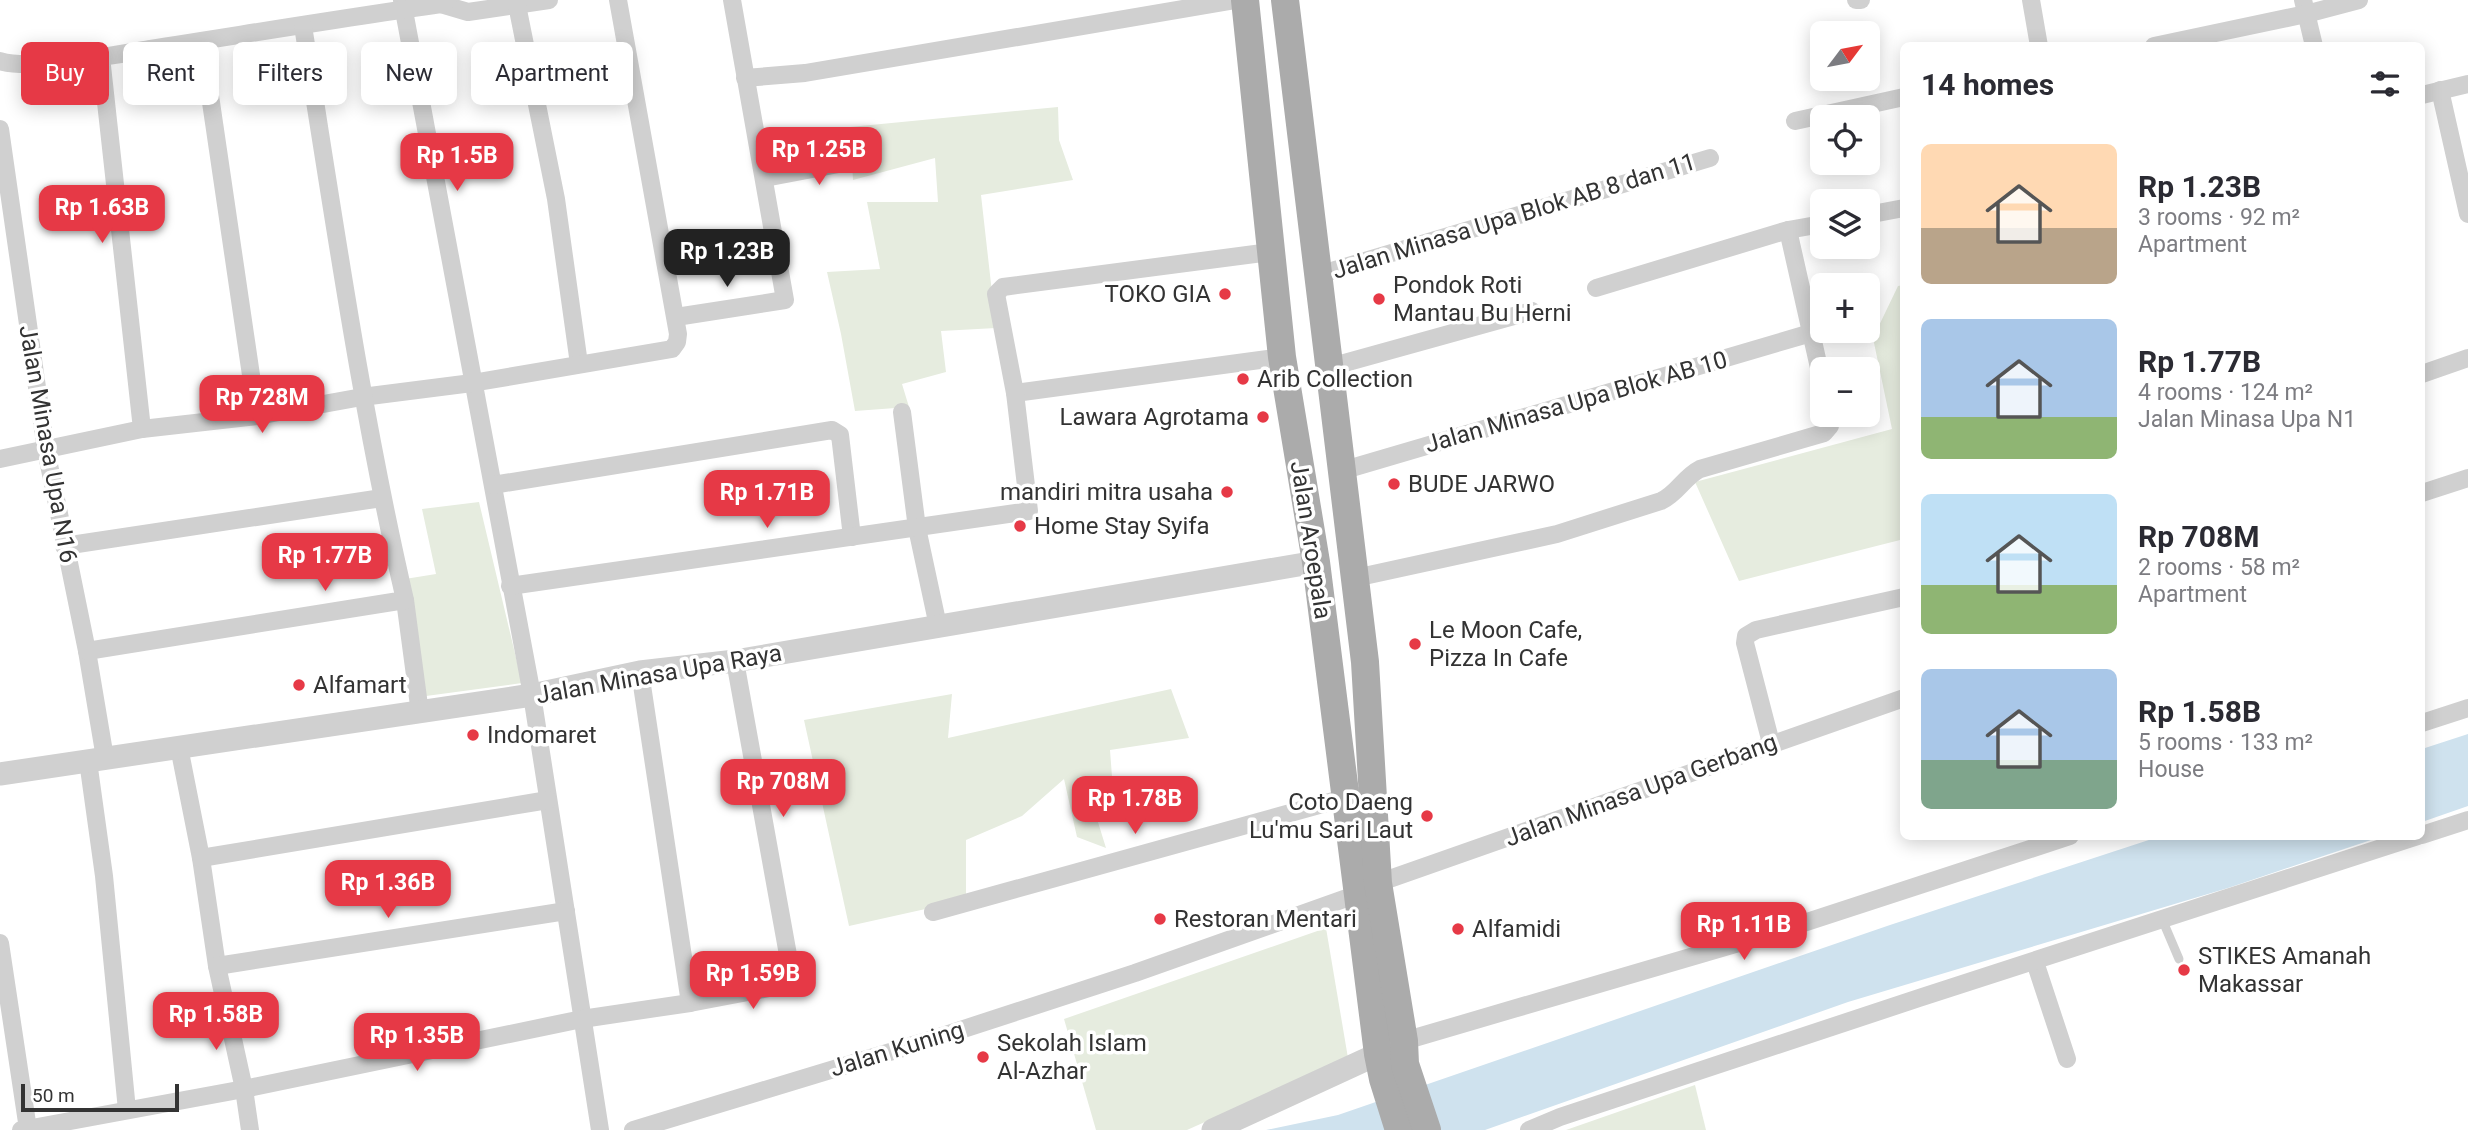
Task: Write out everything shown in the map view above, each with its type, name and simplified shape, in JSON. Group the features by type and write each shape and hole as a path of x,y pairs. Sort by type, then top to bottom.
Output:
{"main road":[{"name":"Jalan Aroepala","path":"1245,0 1282,357 1315,562 1359,794 1368,888 1393,1059"},
{"name":"Jalan Aroepala","path":"1285,0 1364,662 1359,794"},
{"path":"1393,1059 1399,1130"},
{"path":"1393,1059 1427,1130"}],"street":[{"path":"109,56 303,26 403,5 444,2 468,12 548,0"},
{"path":"0,459 142,429 257,416 672,349 678,338 676,317 618,0"},
{"path":"676,317 785,300 732,0"},
{"path":"745,78 805,73 1236,0"},
{"path":"2031,0 2038,42"},
{"path":"2169,42 2305,7 2359,0"},
{"path":"403,5 532,695 600,1130"},
{"path":"517,5 556,199 579,363"},
{"path":"2305,7 2313,42"},
{"path":"303,26 362,397 405,600 420,713"},
{"path":"202,41 257,416"},
{"path":"0,61 21,64"},
{"path":"2425,94 2468,84"},
{"path":"2440,90 2468,215"},
{"path":"1795,121 1900,98"},
{"path":"106,105 142,429"},
{"name":"Jalan Minasa Upa N16","path":"0,129 46,450 87,651 104,876 127,1110"},
{"name":"Jalan Minasa Upa Blok AB 8 dan 11","path":"1318,275 1710,158"},
{"path":"765,178 865,159"},
{"path":"1880,213 1900,209"},
{"path":"1596,288 1810,225"},
{"path":"1788,230 1810,329"},
{"path":"510,586 1029,511 1015,393 996,295 1003,287 1270,252"},
{"path":"1330,368 1532,310"},
{"name":"Jalan Minasa Upa Blok AB 10","path":"1341,471 1810,333"},
{"path":"1015,393 1282,357"},
{"path":"2425,373 2468,358"},
{"path":"902,412 917,528 938,626"},
{"path":"1354,578 1557,534 1668,498 1684,479 1700,469 1824,433 1829,427"},
{"path":"493,485 832,430 840,435 852,537"},
{"path":"2425,492 2468,478"},
{"path":"64,546 382,498"},
{"name":"Jalan Minasa Upa Raya","path":"0,774 532,695 640,672 735,661 1315,562"},
{"path":"1771,743 1745,643 1746,636 1756,630 1900,598"},
{"path":"87,651 405,600"},
{"path":"0,943 25,1129 244,1089 582,1019 787,986 792,981 735,661"},
{"path":"640,672 690,1003"},
{"name":"Jalan Minasa Upa Gerbang","path":"1368,888 1900,699"},
{"path":"2425,722 2468,708"},
{"path":"179,747 201,859 217,967 244,1089 250,1130"},
{"path":"933,912 1359,794"},
{"path":"201,859 548,800"},
{"path":"2425,834 2468,820"},
{"path":"1213,1130 1393,1059 2058,840"},
{"path":"1529,1130 1560,1117 1919,998 2408,840"},
{"name":"Jalan Kuning","path":"633,1130 936,1038 1082,990 1368,888"},
{"path":"217,967 566,911"},
{"path":"2035,962 2067,1059"}],"lane":[{"path":"2162,919 2179,960"}],"shaded area":[{"path":"1058,107 1059,140 1073,180 981,195 996,328 941,331 946,372 902,384 909,407 855,411 827,272 880,269 867,202 938,202 935,158 853,180 850,127"},
{"path":"1900,286 1900,540 1739,581 1695,482 1892,429 1880,372 1880,357 1877,357 1874,343 1880,343 1880,323"},
{"path":"479,502 522,683 426,696 405,579 436,574 422,509"},
{"path":"1171,689 1189,738 1110,750 1113,790 1089,793 1106,848 1077,837 1064,779 1022,816 966,840 966,900 849,926 804,720 952,694 948,738"},
{"path":"1326,928 1348,1058 1187,1130 1096,1130 1064,1019"},
{"path":"1695,1085 1706,1130 1566,1130"}],"water":[{"path":"2468,734 2468,806 2425,821 2425,748"},
{"path":"2149,840 2371,840 2228,888 1848,1002 1485,1130 1266,1130 1338,1115 1890,925"}],"place":[{"name":"TOKO GIA","path":"1225,294"},
{"name":"Pondok Roti Mantau Bu Herni","path":"1379,299"},
{"name":"Arib Collection","path":"1243,379"},
{"name":"Lawara Agrotama","path":"1263,417"},
{"name":"BUDE JARWO","path":"1394,484"},
{"name":"mandiri mitra usaha","path":"1227,492"},
{"name":"Home Stay Syifa","path":"1020,526"},
{"name":"Le Moon Cafe, Pizza In Cafe","path":"1415,644"},
{"name":"Alfamart","path":"299,685"},
{"name":"Indomaret","path":"473,735"},
{"name":"Coto Daeng Lu'mu Sari Laut","path":"1427,816"},
{"name":"Restoran Mentari","path":"1160,919"},
{"name":"Alfamidi","path":"1458,929"},
{"name":"STIKES Amanah Makassar","path":"2184,970"},
{"name":"Sekolah Islam Al-Azhar","path":"983,1057"}]}
